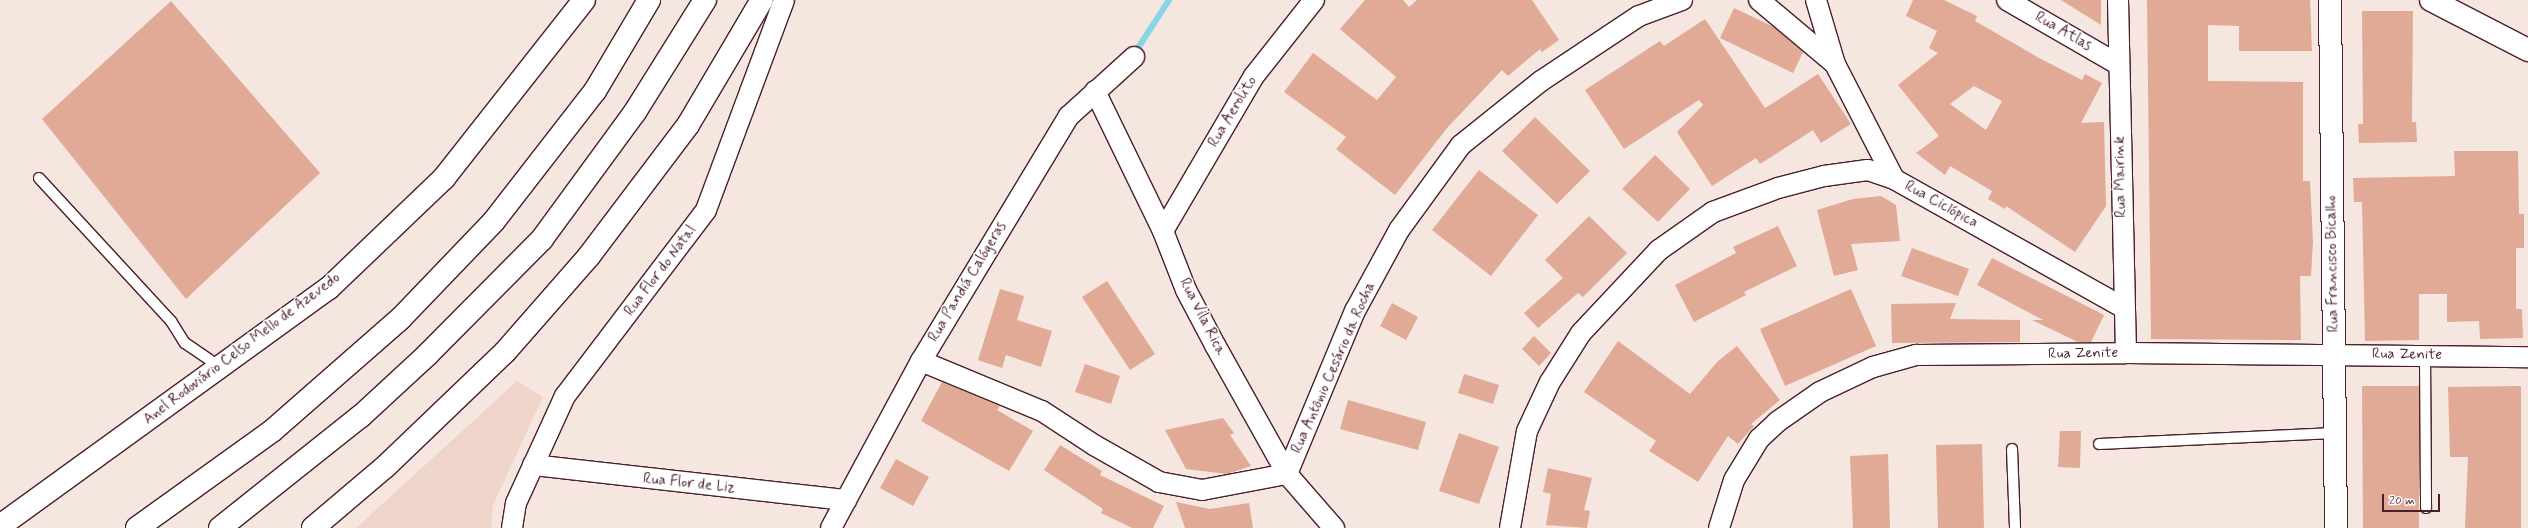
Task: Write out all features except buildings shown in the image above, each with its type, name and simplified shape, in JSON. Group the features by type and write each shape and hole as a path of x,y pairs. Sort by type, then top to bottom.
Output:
{"main road":[{"name":"Anel Rodoviário Celso Mello de Azevedo","path":"0,526 329,288 444,178 584,0"},
{"path":"138,528 272,431 401,318 494,221 595,90 649,0"},
{"path":"220,528 288,477 427,356 542,239 635,112 705,0"},
{"path":"313,528 385,467 505,352 589,256 688,124 762,0"},
{"name":"Rua Francisco Bicalho","path":"2330,0 2336,528"},
{"path":"2431,0 2455,5 2528,50"},
{"path":"244,528 288,477"}],"street":[{"name":"Rua Flor do Natal","path":"512,528 516,503 565,396 706,210 784,0"},
{"name":"Rua Aerolito","path":"1163,231 1254,76 1314,0"},
{"name":"Rua Antônio Cesário da Rocha","path":"1287,474 1355,311 1399,230 1461,145 1541,81 1639,16 1682,0"},
{"name":"Rua Ciclópica","path":"1759,0 1835,64 1894,179 2124,308"},
{"path":"1816,0 1835,64"},
{"name":"Rua Atlas","path":"2007,0 2119,65"},
{"name":"Rua Mairink","path":"2118,0 2126,353"},
{"name":"Rua Pandiá Calógeras","path":"831,528 921,361 1069,116 1095,91 1134,58"},
{"name":"Rua Vila Rica","path":"1095,91 1163,231 1186,290 1287,474 1334,528"},
{"path":"1510,528 1527,431 1550,382 1580,333 1659,250 1713,212 1778,188 1824,176 1868,170 1894,179"},
{"name":"Rua Zenite","path":"1719,528 1734,480 1759,439 1820,392 1873,367 1916,356 2126,353 2528,357"},
{"path":"921,361 1042,411 1094,445 1159,482 1202,490 1287,474"},
{"name":"Rua Flor de Liz","path":"533,465 846,500"}],"lane":[{"path":"39,178 170,320 185,343 220,367"},
{"path":"2425,356 2426,508"},
{"path":"2099,444 2335,433"},
{"path":"2012,449 2015,528"}],"shaded area":[{"path":"517,381 543,397 493,505 491,528 356,528"}],"waterway":[{"path":"1138,48 1169,0"}]}
